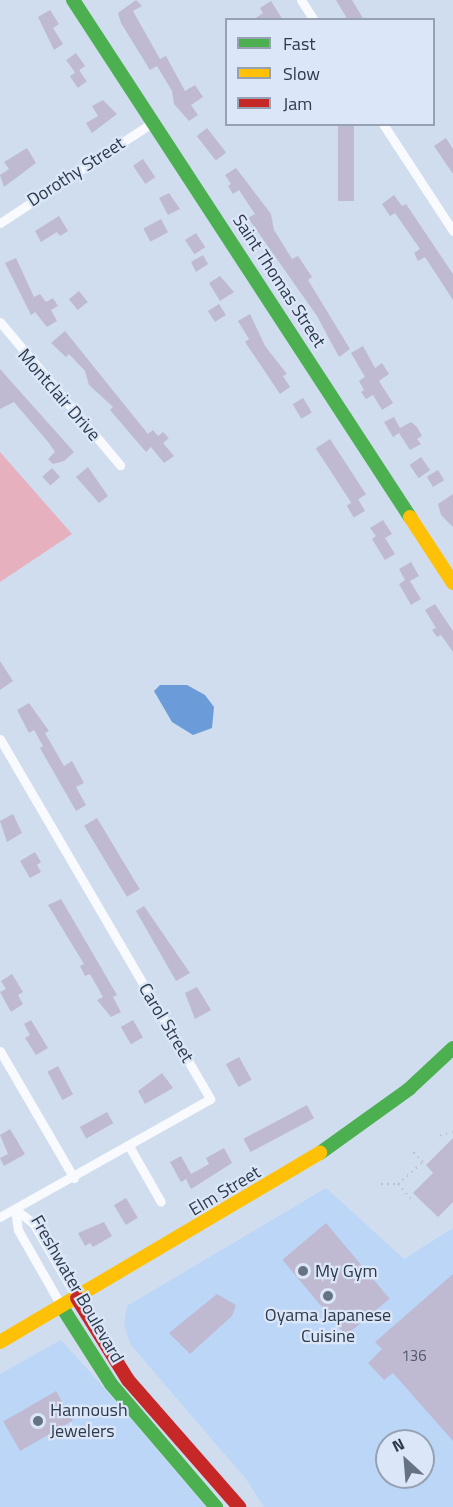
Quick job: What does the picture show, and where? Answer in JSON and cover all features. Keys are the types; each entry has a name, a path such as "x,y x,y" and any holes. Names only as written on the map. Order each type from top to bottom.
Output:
{"street":[{"name":"Saint Thomas Street","path":"73,0 453,583"},
{"path":"301,0 313,18"},
{"name":"Dorothy Street","path":"0,223 153,122"},
{"path":"384,126 453,231"},
{"name":"Montclair Drive","path":"0,322 120,465"},
{"name":"Carol Street","path":"0,739 210,1099 74,1178 0,1217"},
{"name":"Elm Street","path":"0,1342 342,1139 409,1089 453,1048"},
{"path":"0,1051 74,1178"},
{"path":"129,1146 161,1202"},
{"name":"Freshwater Boulevard","path":"15,1209 33,1223 128,1380 239,1507"},
{"name":"Freshwater Boulevard","path":"15,1209 18,1230 62,1307 111,1384 216,1507"}],"path":[{"path":"440,1135 453,1132"},
{"path":"381,1184 398,1184 423,1162 410,1149"},
{"path":"398,1184 412,1200"}],"shaded area":[{"path":"0,452 72,534 0,582"},
{"path":"326,1188 404,1259 453,1228 453,1507 264,1507 246,1479 131,1345 124,1325 127,1306"},
{"path":"61,1340 206,1507 0,1507 0,1374"}],"water":[{"path":"160,685 187,685 205,695 214,707 212,728 193,735 172,722 154,691"}],"building":[{"path":"136,0 142,6 133,11 160,59 166,56 185,91 195,85 203,97 191,105 198,115 189,121 174,104 172,91 157,66 150,70 121,23 118,13"},
{"path":"336,0 352,0 363,18 347,18"},
{"path":"271,1 282,18 256,18 263,13 260,8"},
{"path":"50,10 59,24 53,28 63,44 54,50 38,17"},
{"path":"76,53 85,66 75,73 66,60"},
{"path":"79,70 87,82 78,88 70,76"},
{"path":"103,100 117,114 92,133 86,123 98,116 92,106"},
{"path":"338,126 354,126 354,201 338,201"},
{"path":"207,128 226,152 216,160 197,136"},
{"path":"446,138 453,149 453,174 434,146"},
{"path":"27,148 36,163 4,187 0,175 9,169 4,162"},
{"path":"143,159 155,177 145,184 133,166"},
{"path":"236,168 271,214 274,230 292,259 298,256 312,277 308,280 350,349 339,357 317,316 248,218 255,214 239,190 233,194 228,186 231,184 225,175"},
{"path":"169,193 180,209 168,215 159,198"},
{"path":"394,195 402,206 406,204 453,274 453,300 425,257 418,261 414,253 420,249 395,213 390,216 382,204"},
{"path":"59,216 68,231 60,236 57,232 41,242 35,231"},
{"path":"161,219 168,232 150,242 143,228"},
{"path":"196,233 205,247 194,254 185,240"},
{"path":"203,255 208,264 196,272 191,262"},
{"path":"16,258 34,297 40,294 46,302 53,298 58,306 51,310 57,321 47,327 35,312 31,315 5,263"},
{"path":"220,276 234,292 220,301 209,283"},
{"path":"79,291 88,302 78,310 69,299"},
{"path":"219,304 226,315 215,322 208,311"},
{"path":"250,314 265,346 287,374 283,376 290,387 280,394 245,342 249,339 238,321"},
{"path":"65,331 148,434 153,430 158,436 163,432 169,438 163,443 174,456 164,463 151,447 146,452 110,410 113,407 89,385 85,371 69,354 66,357 51,343"},
{"path":"363,346 375,368 382,363 389,374 379,381 393,403 382,410 373,395 366,399 361,392 364,390 359,381 365,377 351,353"},
{"path":"0,369 74,452 64,461 53,464 48,459 55,452 14,402 0,409"},
{"path":"303,398 312,413 301,419 293,404"},
{"path":"394,417 400,428 411,422 417,427 422,436 417,439 421,444 410,450 399,433 393,437 384,422"},
{"path":"330,439 366,494 352,504 316,448"},
{"path":"421,457 430,470 419,478 410,465"},
{"path":"88,467 108,496 99,503 76,477"},
{"path":"52,468 60,477 50,486 42,477"},
{"path":"438,470 444,480 433,487 427,477"},
{"path":"453,494 453,527 441,515 438,504"},
{"path":"358,499 365,511 354,518 347,506"},
{"path":"383,520 392,534 385,538 395,554 385,560 372,539 376,536 370,528"},
{"path":"411,562 419,576 410,581 421,599 411,605 399,584 405,580 399,569"},
{"path":"435,604 453,631 453,652 441,635 437,637 432,630 436,628 425,610"},
{"path":"0,661 13,681 0,690"},
{"path":"29,703 49,731 45,733 64,766 72,761 84,783 76,787 86,805 76,811 40,748 43,746 34,730 29,733 17,710"},
{"path":"13,814 22,833 7,842 0,821"},
{"path":"97,818 140,889 127,897 84,826"},
{"path":"35,852 41,862 37,865 41,872 30,878 20,861"},
{"path":"61,899 117,995 113,997 121,1012 111,1017 97,1000 103,997 90,974 85,976 80,966 84,964 48,905"},
{"path":"144,906 190,973 176,981 136,911"},
{"path":"12,974 23,992 18,995 23,1004 11,1012 0,992 6,989 1,981"},
{"path":"197,987 211,1010 195,1019 185,993"},
{"path":"31,1020 48,1048 36,1055 25,1038 30,1035 24,1024"},
{"path":"133,1020 143,1037 131,1044 121,1027"},
{"path":"239,1057 252,1080 238,1087 226,1064"},
{"path":"58,1066 73,1094 62,1100 47,1072"},
{"path":"162,1073 173,1088 145,1104 138,1091"},
{"path":"307,1105 314,1118 250,1152 243,1139"},
{"path":"107,1112 113,1123 86,1138 80,1127"},
{"path":"10,1129 25,1154 4,1166 0,1158 8,1154 0,1135"},
{"path":"453,1138 453,1202 438,1217 413,1193 433,1173 426,1165"},
{"path":"224,1148 232,1163 191,1189 186,1179 181,1182 170,1162 181,1156 191,1174 209,1164 206,1158"},
{"path":"126,1198 138,1218 126,1225 114,1205"},
{"path":"104,1222 112,1236 93,1247 90,1243 85,1246 78,1233"},
{"path":"326,1223 390,1299 346,1335 282,1260"},
{"path":"453,1274 453,1441 393,1373 384,1380 368,1363 382,1349 375,1342"},
{"path":"217,1294 236,1305 232,1316 190,1354 169,1333"},
{"name":"Hannoush Jewelers","path":"56,1391 73,1420 20,1451 3,1422"}],"traffic: fast":[{"path":"73,0 410,517"},
{"path":"320,1153 409,1089 453,1048"},
{"path":"62,1307 111,1384 216,1507"}],"traffic: slow":[{"path":"410,517 453,583"},
{"path":"0,1342 320,1153"}],"traffic: jam":[{"path":"77,1298 128,1380 239,1507"}],"place":[{"name":"My Gym","path":"303,1271"},
{"name":"Oyama Japanese Cuisine","path":"328,1296"},
{"name":"Hannoush Jewelers","path":"38,1421"}]}
